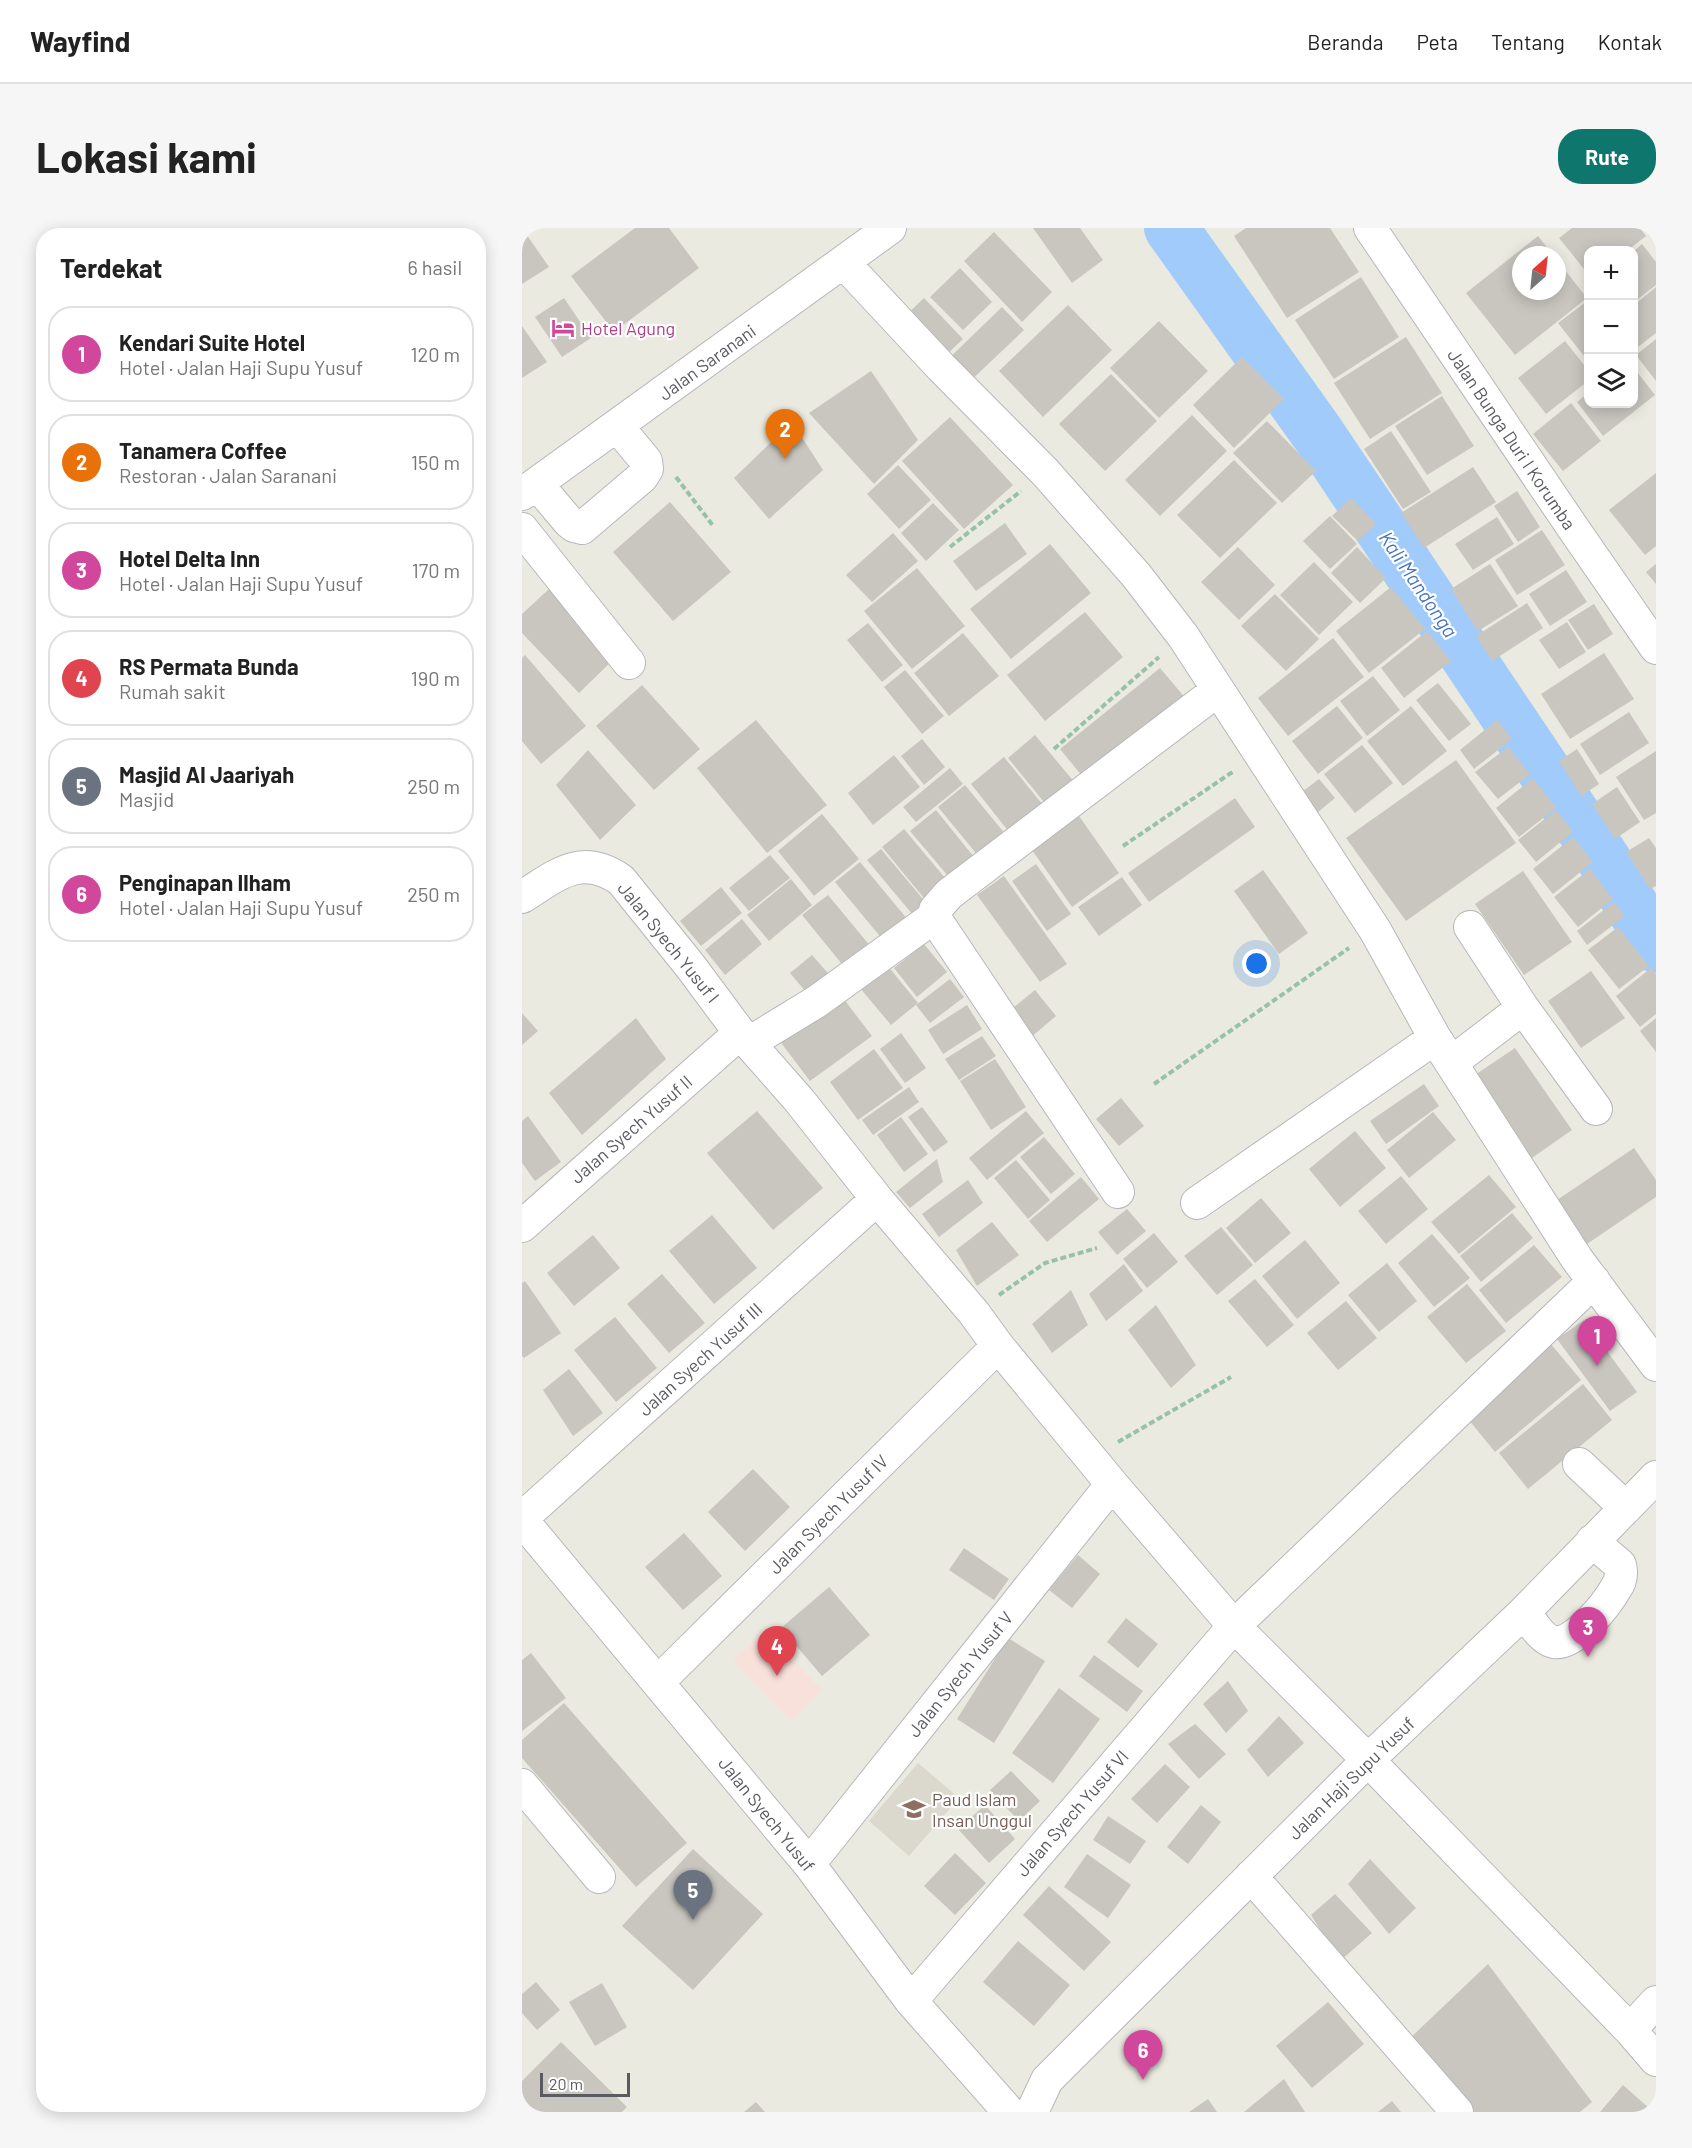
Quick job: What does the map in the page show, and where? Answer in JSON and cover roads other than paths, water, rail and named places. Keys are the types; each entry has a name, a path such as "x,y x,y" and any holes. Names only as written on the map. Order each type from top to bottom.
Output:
{"street":[{"name":"Jalan Saranani","path":"530,489 890,228"},
{"name":"Jalan Bunga Duri I Korumba","path":"1370,228 1656,648"},
{"path":"844,263 941,367 1045,472 1136,575 1182,636 1375,930 1443,1050 1594,1281 1656,1365"},
{"path":"530,489 574,526 582,528 642,477 647,470 646,462 617,426"},
{"path":"522,529 628,663"},
{"path":"1118,1192 934,917 935,910 949,894 1218,690"},
{"name":"Jalan Syech Yusuf I","path":"522,897 572,867 608,870 621,879 745,1038 799,1100 877,1199 974,1313 998,1346 1112,1484 1234,1626 1368,1760 1629,2030 1656,2061"},
{"name":"Jalan Syech Yusuf II","path":"522,1226 745,1038 816,1002 934,917"},
{"path":"1470,927 1523,1008 1596,1109"},
{"path":"1197,1203 1443,1050 1523,1008"},
{"name":"Jalan Syech Yusuf III","path":"522,1519 877,1199"},
{"name":"Jalan Syech Yusuf VI","path":"911,2001 1234,1626 1594,1281"},
{"name":"Jalan Syech Yusuf IV","path":"658,1682 998,1346"},
{"path":"1579,1464 1626,1508"},
{"name":"Jalan Haji Supu Yusuf","path":"998,2108 1047,2080 1368,1760 1524,1612 1656,1477"},
{"name":"Jalan Syech Yusuf V","path":"809,1864 1112,1484"},
{"name":"Jalan Syech Yusuf","path":"522,1519 809,1864 911,2001 998,2108"},
{"path":"1524,1612 1547,1640 1553,1642 1567,1639 1587,1625 1617,1587 1621,1570 1620,1565 1592,1541"},
{"path":"522,1785 599,1877"},
{"path":"1251,1876 1457,2112"},
{"path":"1629,2030 1656,2002"},
{"name":"Jalan Haji Supu Yusuf","path":"1032,2112 1047,2080"}],"waterway":[{"name":"Kali Mandonga","path":"1171,228 1318,434 1604,860 1656,946"}],"place":[{"name":"Hotel Agung","path":"563,328"},
{"name":"Tanamera Coffee","path":"785,459"},
{"name":"Kendari Suite Hotel","path":"1597,1366"},
{"name":"Hotel Delta Inn","path":"1588,1657"},
{"name":"RS Permata Bunda","path":"777,1676"},
{"name":"Paud Islam Insan Unggul","path":"914,1809"},
{"name":"Masjid Al Jaariyah","path":"693,1920"},
{"name":"Penginapan Ilham","path":"1143,2080"}]}
